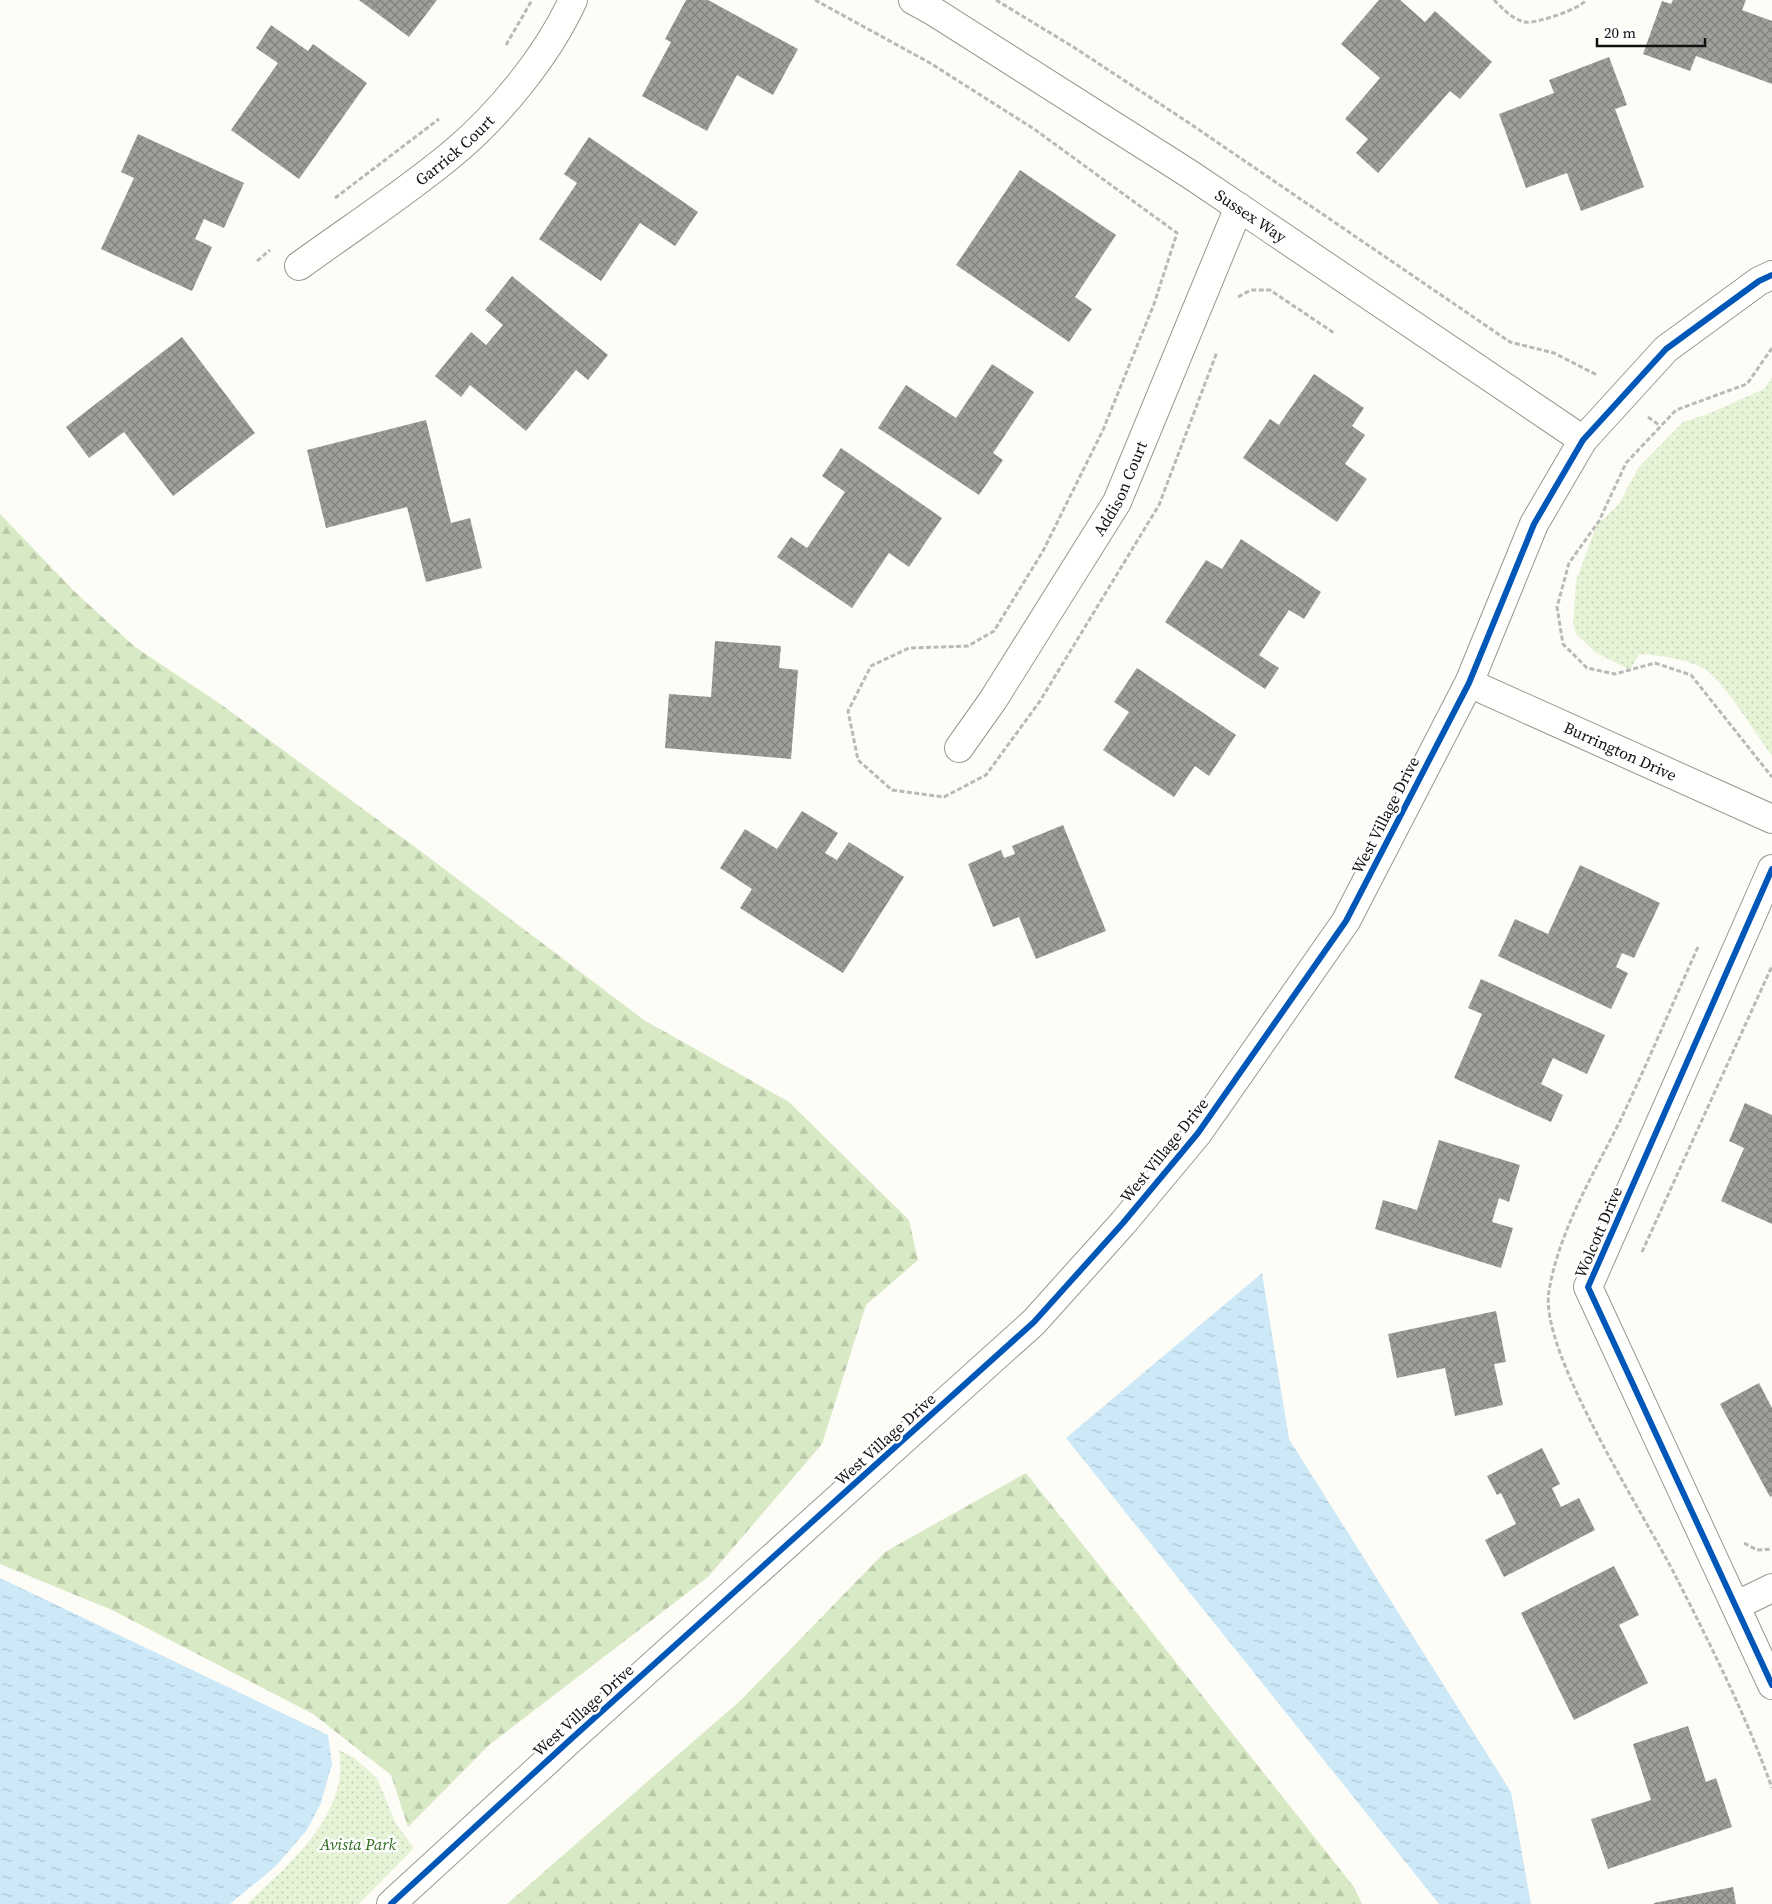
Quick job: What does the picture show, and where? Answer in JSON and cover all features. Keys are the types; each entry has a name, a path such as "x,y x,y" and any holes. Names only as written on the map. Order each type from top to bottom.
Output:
{"street":[{"name":"Garrick Court","path":"299,266 453,153 517,90 567,14 573,0"},
{"name":"Sussex Way","path":"929,4 1239,207 1583,440"},
{"name":"Addison Court","path":"959,748 993,700 1117,502 1239,207"},
{"name":"West Village Drive","path":"391,1904 570,1739 1034,1322 1123,1223 1198,1133 1346,922 1468,683 1534,524 1583,440 1666,349 1759,281 1772,275"},
{"name":"Burrington Drive","path":"1468,683 1772,819"},
{"name":"Wolcott Drive","path":"1772,868 1588,1287 1737,1605 1772,1685"},
{"path":"1737,1605 1772,1588"}],"path":[{"path":"502,52 532,0"},
{"path":"815,0 930,63 1026,124 1177,233 1154,304 1103,430 1043,551 994,631 968,646 909,648 870,666 848,711 858,760 892,790 944,797 986,775 1040,701 1159,505 1218,350"},
{"path":"996,0 1075,48 1510,342 1554,353 1596,375 1659,425"},
{"path":"1494,0 1508,15 1526,22 1552,17 1583,5 1586,0"},
{"path":"328,203 443,116"},
{"path":"257,261 277,244"},
{"path":"1235,305 1239,296 1251,290 1270,290 1334,333"},
{"path":"1772,348 1747,384 1676,410 1659,425 1626,463 1599,521 1569,563 1557,607 1563,644 1588,668 1615,674 1655,663 1691,675 1772,777"},
{"path":"1638,1260 1772,966"},
{"path":"1739,1536 1743,1542 1757,1550 1772,1548"}],"green space":[{"path":"1772,377 1772,756 1722,686 1706,670 1682,660 1639,654 1630,670 1595,652 1576,634 1573,624 1576,581 1596,526 1618,505 1639,467 1683,422 1708,414 1764,389"},
{"path":"0,514 76,593 135,647 219,703 427,856 644,1020 789,1102 909,1220 918,1260 866,1305 822,1444 708,1577 489,1745 408,1827 391,1775 313,1714 112,1610 0,1564"},
{"path":"1026,1473 1354,1887 1362,1904 507,1904 741,1700 885,1552"},
{"name":"Avista Park","path":"339,1750 353,1757 377,1778 396,1824 414,1848 359,1904 247,1904 297,1855 326,1817 335,1796 340,1774"}],"water":[{"path":"1262,1273 1289,1439 1511,1792 1531,1904 1439,1904 1066,1438"},
{"path":"0,1578 328,1735 332,1764 321,1803 307,1830 275,1867 230,1904 0,1904"}],"building":[{"path":"359,0 437,0 409,37"},
{"path":"686,0 708,0 798,49 773,95 737,75 707,131 642,96 671,42 665,39"},
{"path":"1379,0 1400,0 1425,22 1435,11 1492,62 1460,99 1450,91 1378,173 1356,153 1368,139 1345,119 1380,78 1341,44"},
{"path":"1673,0 1746,0 1742,10 1772,21 1772,84 1696,56 1690,71 1643,54 1662,1 1671,4"},
{"path":"271,25 308,51 313,44 367,83 299,179 231,130 278,63 256,48"},
{"path":"1609,57 1627,105 1615,109 1644,187 1581,211 1567,173 1526,188 1499,114 1554,93 1549,80"},
{"path":"138,134 244,183 224,228 204,219 195,239 212,247 192,291 101,249 134,178 121,172"},
{"path":"589,137 698,212 675,246 640,223 601,281 539,239 577,183 564,174"},
{"path":"1020,170 1116,235 1075,297 1092,309 1069,342 956,265"},
{"path":"512,276 608,355 588,380 576,370 526,431 470,385 461,397 435,376 471,332 486,345 503,325 485,310"},
{"path":"182,337 255,433 173,496 124,432 89,458 66,427"},
{"path":"992,364 1034,392 993,453 1003,460 979,495 878,428 906,385 956,418"},
{"path":"1314,374 1364,408 1352,426 1365,435 1345,464 1367,479 1337,522 1243,458 1270,419 1279,425"},
{"path":"426,420 451,523 470,518 482,568 426,582 407,507 326,528 307,450"},
{"path":"841,448 942,518 909,567 889,553 852,608 777,557 791,537 807,548 845,492 822,476"},
{"path":"1241,539 1321,592 1304,619 1289,610 1259,655 1279,668 1265,689 1165,622 1206,560 1222,569"},
{"path":"715,641 781,646 779,668 798,670 791,759 665,748 669,694 711,697"},
{"path":"1137,668 1236,735 1209,776 1195,766 1174,797 1103,750 1129,712 1114,702"},
{"path":"802,811 838,833 825,853 837,860 849,842 904,877 843,973 740,908 752,889 720,868 745,829 777,849"},
{"path":"1063,825 1106,931 1036,959 1019,917 993,927 968,864 1001,850 1004,858 1015,854 1012,846"},
{"path":"1580,865 1660,903 1634,958 1622,953 1616,967 1628,973 1611,1009 1498,956 1515,919 1548,934"},
{"path":"1481,979 1605,1035 1587,1074 1553,1058 1541,1084 1563,1095 1551,1122 1454,1078 1482,1014 1468,1008"},
{"path":"1745,1103 1772,1115 1772,1224 1721,1201 1744,1148 1729,1141"},
{"path":"1439,1140 1520,1165 1509,1202 1499,1198 1492,1222 1513,1228 1501,1268 1375,1229 1383,1200 1417,1210"},
{"path":"1496,1311 1506,1362 1494,1364 1503,1405 1455,1416 1445,1368 1397,1378 1388,1334"},
{"path":"1759,1383 1772,1408 1772,1496 1770,1497 1720,1404"},
{"path":"1542,1448 1560,1484 1552,1488 1561,1507 1579,1498 1595,1530 1504,1577 1485,1540 1516,1524 1501,1493 1497,1495 1487,1476"},
{"path":"1614,1566 1639,1615 1619,1625 1648,1683 1574,1720 1521,1613"},
{"path":"1688,1726 1706,1782 1716,1778 1732,1827 1608,1869 1591,1819 1651,1800 1633,1744"},
{"path":"1733,1887 1736,1904 1654,1904 1654,1903"}],"cycle path":[{"path":"391,1904 571,1739 1034,1322 1123,1223 1198,1133 1346,921 1469,683 1534,524 1583,440 1666,349 1759,281 1772,275"},
{"path":"1772,869 1588,1287 1772,1685"}]}
